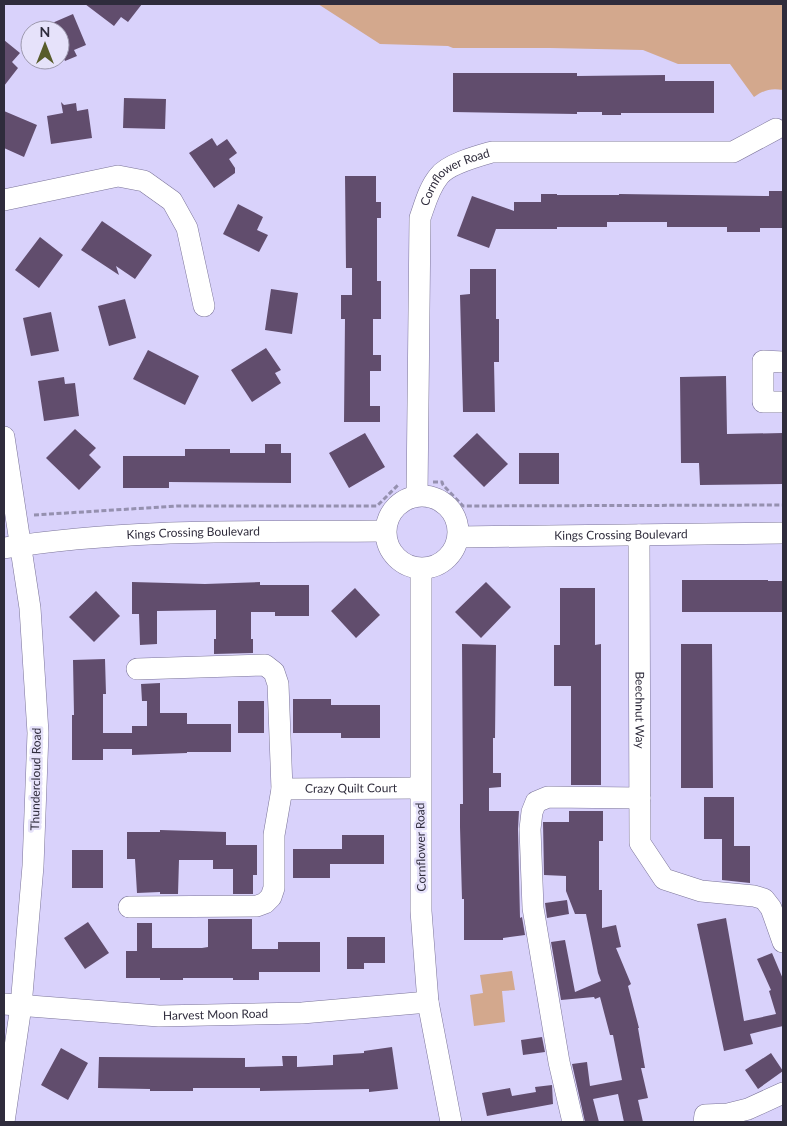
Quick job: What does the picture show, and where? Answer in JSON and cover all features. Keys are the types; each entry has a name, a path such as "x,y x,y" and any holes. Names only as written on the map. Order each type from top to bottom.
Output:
{"street":[{"name":"Cornflower Road","path":"417,490 420,218 428,194 440,174 465,160 492,152 733,152 776,129"},
{"path":"4,200 118,176 144,181 172,201 187,228 204,306"},
{"path":"783,362 763,361 763,402 783,402"},
{"name":"Thundercloud Road","path":"4,437 17,517 13,547 30,608 38,733 33,866 12,1005 4,1122"},
{"path":"417,490 434,497 448,506 457,520 459,537 446,561 421,570 402,565 388,550 384,531 394,507 417,490"},
{"name":"Kings Crossing Boulevard","path":"13,547 102,536 178,533 384,531"},
{"name":"Kings Crossing Boulevard","path":"459,537 783,533"},
{"name":"Beechnut Way","path":"639,535 640,843 664,879 701,891 754,896 764,899 773,913 783,942"},
{"name":"Cornflower Road","path":"421,570 421,911 428,1002 451,1122"},
{"path":"129,906 257,906 265,903 271,897 274,888 274,835 282,789 278,684 274,672 265,665 137,669"},
{"name":"Crazy Quilt Court","path":"282,789 420,788"},
{"path":"573,1122 559,1062 533,908 532,812 536,802 548,798 640,798"},
{"name":"Harvest Moon Road","path":"12,1005 159,1016 302,1013 428,1002"},
{"path":"705,1119 748,1109 783,1093"}],"path":[{"path":"17,517 41,513 178,506 377,506 400,484 401,479 417,490 442,482 463,506 783,505"}],"shaded area":[{"path":"318,4 783,4 783,90 768,90 754,97 730,64 678,64 643,50 453,48 448,46 380,44"},
{"path":"512,971 515,990 502,991 505,1022 474,1026 470,995 483,993 480,975"}],"building":[{"path":"85,4 142,4 128,22 121,17 114,26"},
{"path":"73,14 86,45 74,50 77,56 70,59 70,20 59,20"},
{"path":"4,40 20,53 12,62 18,68 4,86"},
{"path":"453,73 577,73 577,76 665,75 665,81 714,81 714,113 621,113 621,115 602,115 602,112 577,112 577,114 453,112"},
{"path":"124,98 166,99 165,129 123,128"},
{"path":"61,102 64,105 76,103 77,111 88,109 92,138 51,144 47,116 63,113"},
{"path":"4,111 37,125 24,157 4,148"},
{"path":"212,138 217,146 227,139 237,153 229,159 235,168 235,173 214,188 189,153"},
{"path":"345,176 376,176 376,202 381,202 381,218 377,218 377,281 381,281 381,319 373,319 373,355 381,355 381,371 370,371 370,406 380,406 380,422 344,422 345,319 341,319 341,295 352,295 352,268 346,268"},
{"path":"769,191 783,191 783,228 760,228 760,232 727,232 727,227 667,227 667,222 607,222 607,227 496,229 489,248 457,236 472,196 514,211 514,202 541,202 541,194 769,196"},
{"path":"238,204 263,217 257,230 268,235 259,252 223,234"},
{"path":"102,221 152,255 135,279 116,266 119,275 81,250"},
{"path":"40,237 63,255 39,288 15,270"},
{"path":"470,269 496,269 496,319 499,319 499,362 494,362 495,412 463,412 460,295 470,294"},
{"path":"271,289 298,293 292,334 265,330"},
{"path":"125,299 136,338 109,346 98,306"},
{"path":"51,312 59,351 31,356 23,318"},
{"path":"266,348 281,370 275,373 281,383 252,402 231,370"},
{"path":"148,350 199,376 185,405 133,379"},
{"path":"726,376 727,434 783,433 783,484 700,485 699,463 681,463 680,377"},
{"path":"64,377 65,384 75,383 79,416 44,421 38,381"},
{"path":"75,429 96,448 89,455 101,467 79,490 46,458"},
{"path":"365,433 385,467 349,488 329,453"},
{"path":"477,433 508,464 484,487 453,456"},
{"path":"265,444 281,444 281,453 291,453 291,483 169,482 169,488 123,488 123,456 185,456 185,449 230,449 230,453 265,453"},
{"path":"519,453 559,453 559,484 519,484"},
{"path":"682,580 783,581 783,612 682,612"},
{"path":"132,582 205,584 260,582 260,585 309,585 309,616 275,616 275,612 251,612 253,653 214,654 216,610 157,611 157,644 140,645 139,614 132,614"},
{"path":"486,582 511,607 481,638 455,612"},
{"path":"355,588 380,615 356,638 331,611"},
{"path":"560,588 595,588 595,645 601,644 601,785 571,785 571,686 554,686 554,645 560,645"},
{"path":"96,591 120,616 94,642 69,617"},
{"path":"462,644 496,645 493,773 501,773 501,787 489,788 489,811 519,811 520,918 522,917 525,935 503,938 503,940 464,940 460,827 460,804 463,804"},
{"path":"681,644 712,644 713,788 681,788"},
{"path":"105,659 106,694 103,694 103,733 132,733 132,726 147,726 147,701 142,701 141,684 160,683 160,713 187,713 187,724 231,724 231,752 132,755 132,749 103,749 103,760 72,760 72,715 74,715 73,660"},
{"path":"293,699 331,699 331,705 380,705 380,738 341,738 341,733 293,733"},
{"path":"238,701 264,701 264,733 238,733"},
{"path":"704,797 734,797 734,846 750,846 750,883 722,880 722,839 704,839"},
{"path":"569,811 603,811 603,841 599,841 599,890 602,890 602,928 616,925 621,947 616,948 631,984 628,986 639,1028 645,1068 641,1068 648,1098 638,1100 643,1122 624,1122 618,1094 593,1099 599,1122 585,1122 572,1064 587,1062 590,1086 622,1080 613,1035 610,1035 600,997 595,999 594,997 561,1000 551,942 565,940 575,992 601,981 586,914 575,914 566,891 566,876 544,875 543,822 569,822"},
{"path":"160,830 226,832 226,845 257,845 257,875 253,875 253,894 233,894 233,869 213,869 213,860 179,860 178,894 160,894 160,892 137,893 135,859 127,859 127,832 160,832"},
{"path":"342,835 384,835 384,864 330,864 330,878 293,878 293,849 342,849"},
{"path":"72,850 103,850 103,888 72,888"},
{"path":"567,900 569,914 547,918 545,903"},
{"path":"726,918 744,1021 776,1014 769,991 771,990 757,959 772,953 783,979 783,1026 750,1034 753,1044 724,1051 697,924"},
{"path":"208,919 252,919 252,949 278,949 278,942 320,942 320,972 259,972 259,980 233,980 233,978 160,980 160,978 126,978 126,951 137,951 137,923 152,923 152,948 202,948 208,947"},
{"path":"88,922 109,953 85,969 64,938"},
{"path":"347,937 385,937 385,963 364,963 364,969 347,969"},
{"path":"542,1037 545,1052 523,1055 521,1040"},
{"path":"392,1047 398,1089 369,1092 369,1089 260,1091 260,1088 193,1088 193,1091 150,1091 150,1089 98,1088 99,1057 245,1058 245,1067 283,1066 282,1056 297,1056 297,1067 333,1065 333,1055 364,1053 364,1051"},
{"path":"61,1048 88,1063 68,1100 41,1085"},
{"path":"771,1053 783,1071 758,1089 745,1070"},
{"path":"552,1085 553,1104 487,1116 482,1093 510,1088 512,1096 536,1092 535,1087"}]}
